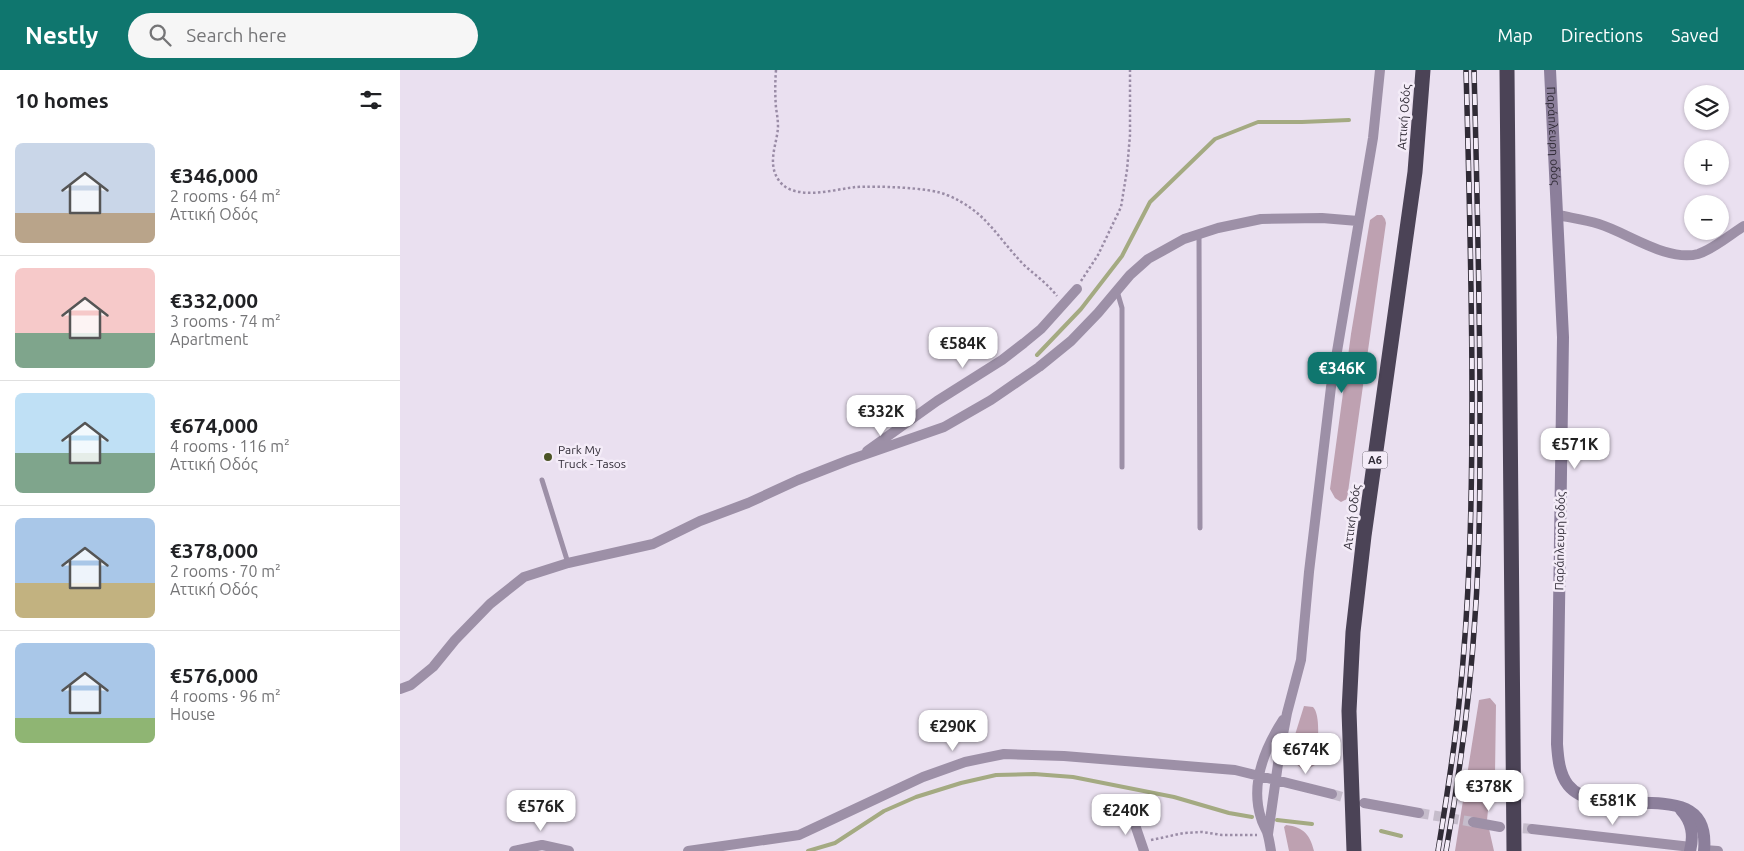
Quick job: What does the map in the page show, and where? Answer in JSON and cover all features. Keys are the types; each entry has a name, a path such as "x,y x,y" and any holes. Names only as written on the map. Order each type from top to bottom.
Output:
{"highway":[{"name":"Αττική Οδός","path":"1354,851 1349,711 1353,632 1415,172 1423,70"},
{"path":"1507,70 1514,851"}],"street":[{"path":"1268,834 1287,713 1301,660 1310,562 1331,387 1373,138 1380,70"},
{"name":"Παράπλευρη οδός","path":"1550,70 1563,337 1557,744 1560,768 1568,785 1589,798 1608,802 1670,804 1683,807 1695,814 1702,825 1704,850"},
{"path":"1558,215 1598,224 1624,233 1653,248 1686,255 1698,254 1744,226"},
{"path":"400,689 411,685 433,667 455,640 490,604 524,577 568,563 653,544 700,521 748,503 798,480 944,427 991,400 1039,367 1071,341 1130,275 1148,259 1184,239 1218,228 1261,219 1322,218 1358,221"},
{"path":"858,457 937,401 1002,360 1041,329 1077,289"},
{"path":"1271,851 1268,834 1261,818 1258,800 1259,775 1265,752 1287,713"},
{"path":"688,851 799,835 922,777 965,762 1004,754 1064,756 1235,770 1332,794"},
{"path":"1364,803 1419,814"},
{"path":"1670,804 1681,810 1689,819 1692,831 1690,849"},
{"path":"1131,813 1143,847"},
{"path":"1473,822 1500,827"},
{"path":"1532,829 1718,851"},
{"path":"514,851 542,845 569,851"}],"lane":[{"path":"1199,234 1200,528"},
{"path":"1117,291 1122,308 1122,467"},
{"path":"542,480 568,563"}],"path":[{"path":"776,70 775,86 778,127 773,158 775,171 780,181 788,188 800,192 813,192 858,187 892,188 924,190 945,194 976,211 994,228 1024,264 1053,291 1062,306"},
{"path":"1077,289 1098,255 1121,207 1130,135 1130,70"},
{"path":"1143,847 1184,833 1268,834"}],"shaded area":[{"path":"1377,215 1382,215 1386,223 1347,499 1341,502 1335,498 1330,489 1351,334 1370,220"},
{"path":"1490,698 1496,705 1495,774 1487,820 1494,851 1455,851 1479,700"},
{"path":"1304,706 1313,707 1316,712 1318,734 1315,765 1304,771 1291,759 1289,754"},
{"path":"1286,825 1302,830 1308,836 1314,851 1289,851 1284,827"}],"waterway":[{"path":"1037,355 1081,309 1122,256 1150,202 1215,139 1258,122 1349,120"},
{"path":"808,851 835,843 884,811 916,797 961,783 996,775 1034,774 1073,777 1174,797 1229,813 1252,817"},
{"path":"1277,820 1312,824"},
{"path":"1381,831 1401,836"}],"tunnel":[{"path":"1332,794 1356,801"},
{"path":"1419,813 1473,822"},
{"path":"1508,827 1532,829"}],"railway":[{"path":"1438,851 1459,703 1470,550 1472,356 1466,70"},
{"path":"1446,851 1456,793 1467,705 1478,567 1480,373 1474,70"}],"place":[{"name":"Park My Truck - Tasos","path":"548,457"}]}
